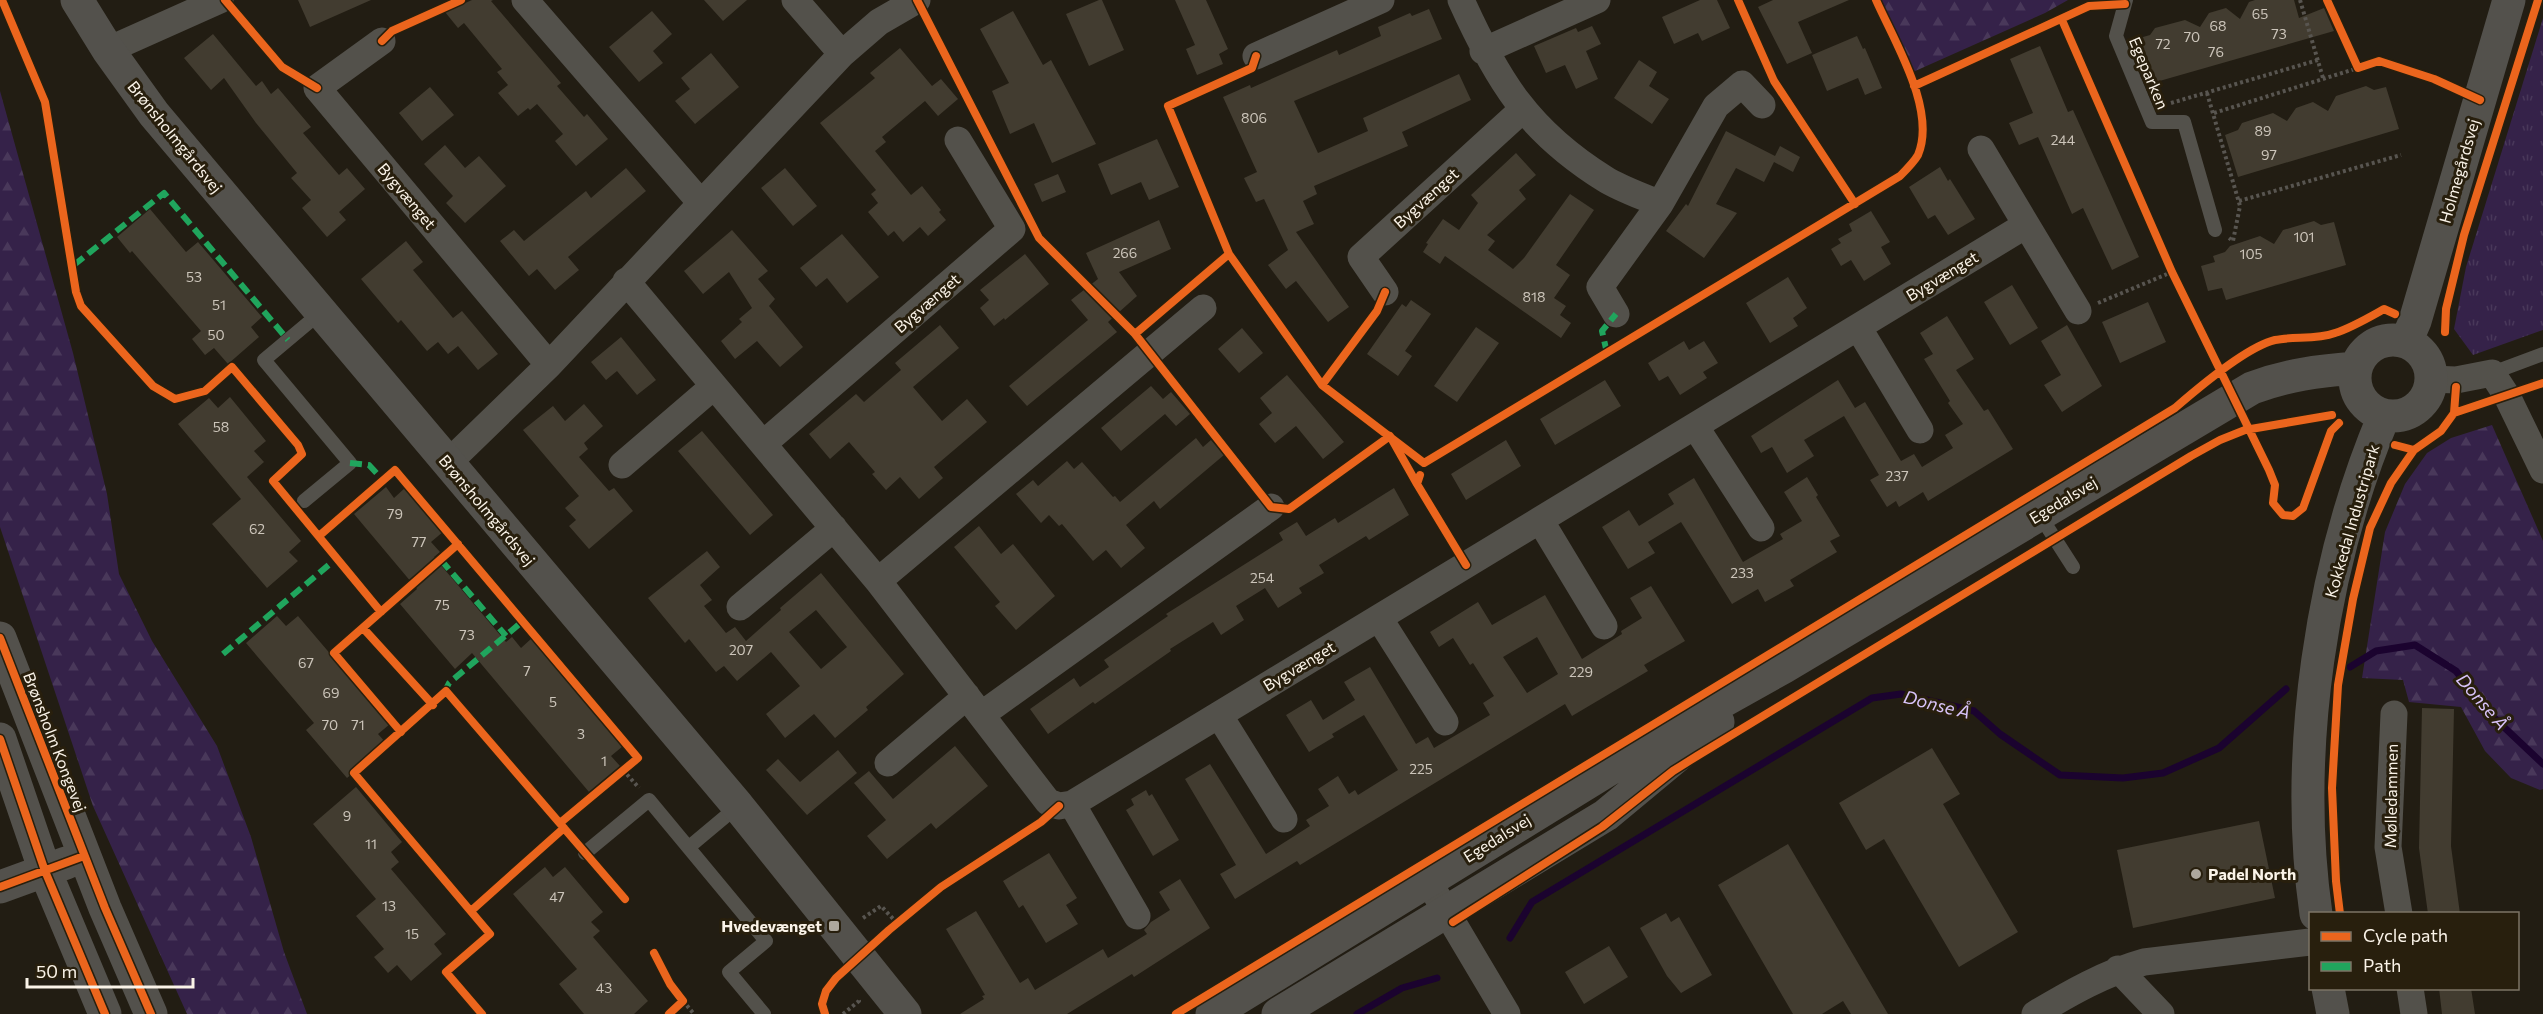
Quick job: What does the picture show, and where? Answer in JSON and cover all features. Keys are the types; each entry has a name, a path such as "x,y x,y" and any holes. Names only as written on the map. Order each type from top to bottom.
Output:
{"street":[{"name":"Brønsholmgårdsvej","path":"77,0 108,50 154,114 738,806 905,1014"},
{"path":"525,0 701,203"},
{"path":"795,0 842,54"},
{"path":"448,463 549,365 842,54 879,22 917,0"},
{"path":"1256,56 1381,0"},
{"path":"1461,0 1483,51 1522,110 1560,148 1607,181 1660,204"},
{"path":"1483,51 1597,0"},
{"name":"Holmegårdsvej","path":"2406,342 2415,321 2510,0"},
{"path":"108,50 216,1"},
{"name":"Bygvænget","path":"381,41 316,88 549,365"},
{"path":"1616,314 1600,287 1660,204 1716,106 1742,84 1762,105"},
{"name":"Bygvænget","path":"1385,292 1360,257 1522,110"},
{"name":"Bygvænget","path":"763,444 1012,229 958,140"},
{"path":"1981,148 2026,225 2087,307"},
{"name":"Bygvænget","path":"1072,804 2026,225"},
{"path":"626,281 878,581 1048,802 1059,806 1072,804 1137,916"},
{"path":"878,581 1203,308"},
{"path":"1858,327 1920,430"},
{"path":"2390,339 2406,342 2425,356 2431,379 2429,392 2422,404 2411,412 2398,417 2384,416 2363,404 2357,395 2354,381 2355,368 2362,354 2375,344 2390,339"},
{"name":"Egedalsvej","path":"1212,1014 1691,718 1784,667 2252,388 2290,375 2355,368"},
{"path":"2431,379 2456,380 2492,373 2507,396 2543,470"},
{"path":"622,465 714,386"},
{"name":"Kokkedal Industripark","path":"2316,912 2308,797 2314,696 2329,599 2348,522 2384,416"},
{"path":"1695,426 1761,528"},
{"path":"888,763 1271,507"},
{"path":"1540,520 1604,626"},
{"path":"740,607 834,528"},
{"path":"1379,618 1444,722"},
{"name":"Brønsholm Kongevej","path":"0,638 84,856 151,1014"},
{"name":"Egedalsvej","path":"1278,1014 1606,815 1784,667"},
{"name":"Mølledammen","path":"2394,714 2388,847 2399,912"},
{"path":"1219,715 1284,819"},
{"path":"0,739 45,871 105,1014"},
{"path":"1447,912 1452,885 1569,812 1606,786 1638,751"},
{"path":"0,887 84,856"},
{"path":"1428,881 1507,1014"},
{"path":"2035,1014 2068,994 2118,969 2144,962 2309,942"},
{"path":"2118,969 2161,1014"},
{"path":"2328,990 2333,1014"},
{"path":"2410,990 2414,1014"}],"lane":[{"name":"Egeparken","path":"2126,0 2116,36 2152,122 2184,122 2215,230"},
{"path":"304,501 350,463 264,360 320,313"},
{"path":"2492,373 2543,354"},
{"path":"2039,514 2073,567"},
{"path":"585,853 649,800 766,941 729,972 764,1014"},
{"path":"688,847 738,806"}],"path":[{"path":"2300,0 2322,78"},
{"path":"2354,58 2358,68"},
{"path":"2147,110 2318,60"},
{"path":"2214,113 2369,64"},
{"path":"2208,93 2240,206 2233,241 2215,230"},
{"path":"2239,201 2401,155"},
{"path":"2167,261 2177,282"},
{"path":"2087,307 2172,272"},
{"path":"866,916 880,906 897,923"},
{"path":"889,930 906,916"},
{"path":"676,993 694,1014"},
{"path":"676,1008 683,1002"},
{"path":"843,1014 856,1004"}],"green space":[{"path":"1881,0 2068,0 2045,13 1913,72"},
{"path":"2543,18 2543,330 2473,355 2454,329 2466,267"},
{"path":"0,91 73,353 107,494 119,574 152,641 217,746 251,837 284,952 307,1014 187,1014 93,806 0,527"},
{"path":"2492,425 2543,541 2543,789 2540,790 2511,778 2485,751 2461,707 2409,702 2403,680 2362,678 2385,532 2405,484 2427,453 2451,438"}],"building":[{"path":"298,0 371,0 310,27"},
{"path":"472,0 493,0 491,1 561,83 557,86 584,117 587,114 608,139 576,166 555,141 563,134 537,104 518,116 498,93 508,85 497,72 502,69 464,23 458,28 445,12"},
{"path":"704,0 747,0 723,21"},
{"path":"1102,0 1124,50 1089,66 1066,14"},
{"path":"1175,0 1206,0 1228,49 1219,54 1223,64 1197,75 1186,49 1195,45"},
{"path":"1700,0 1717,0 1730,28 1702,41 1698,33 1674,44 1662,17"},
{"path":"1773,0 1849,0 1798,22 1812,53 1787,64 1758,7"},
{"path":"2294,0 2299,18 2324,8 2334,31 2149,84 2136,39 2150,35 2155,28 2185,20 2200,27 2209,13 2226,8 2240,19 2249,2"},
{"path":"1429,9 1442,39 1294,101 1318,153 1368,131 1363,118 1459,74 1471,100 1402,132 1408,146 1314,186 1317,194 1303,201 1314,224 1296,232 1349,307 1328,322 1296,281 1286,289 1268,265 1288,250 1264,199 1256,202 1244,178 1257,172 1223,97 1250,85 1251,88 1337,50 1339,55 1381,36 1378,27 1410,13 1412,16"},
{"path":"652,11 672,34 653,51 663,63 639,82 609,47"},
{"path":"1013,11 1043,65 1051,60 1096,144 1052,163 1034,123 1010,134 992,91 1009,83 980,29"},
{"path":"1592,26 1601,44 1586,51 1598,79 1576,89 1565,65 1546,73 1534,46 1576,28 1578,32"},
{"path":"213,34 256,86 262,81 271,94 278,88 311,127 303,133 339,175 347,168 365,189 339,212 346,220 327,237 302,208 311,200 291,178 297,173 256,123 224,78 211,90 184,58"},
{"path":"1857,36 1863,49 1865,48 1882,88 1865,95 1858,78 1827,91 1812,55"},
{"path":"2040,46 2068,112 2073,110 2139,257 2112,270 2083,208 2072,214 2038,137 2019,145 2009,123 2033,113 2010,59"},
{"path":"900,48 932,86 941,79 958,99 938,116 925,101 882,137 886,142 875,151 911,195 922,186 946,220 928,236 920,227 903,242 894,231 888,236 868,212 878,203 871,194 876,190 820,123 875,78 870,73"},
{"path":"711,53 739,87 695,124 675,101 690,89 681,78"},
{"path":"1639,60 1657,72 1649,86 1669,99 1652,124 1614,98"},
{"path":"2366,86 2374,90 2386,87 2399,129 2238,177 2225,135 2238,130 2242,123 2273,113 2287,121 2296,108 2313,102 2328,111 2336,96"},
{"path":"430,87 454,115 422,141 399,113"},
{"path":"1726,131 1775,156 1780,146 1800,157 1793,172 1774,162 1764,182 1736,168 1716,204 1737,213 1704,258 1666,231 1686,204 1688,206"},
{"path":"1157,139 1179,187 1149,200 1141,182 1111,195 1098,164"},
{"path":"445,145 465,168 479,156 506,186 465,223 446,203 453,196 424,164"},
{"path":"1516,153 1536,175 1519,190 1526,199 1487,235 1495,241 1488,250 1513,269 1524,258 1570,194 1594,210 1556,265 1570,275 1554,298 1566,306 1560,315 1571,323 1561,338 1445,256 1440,264 1423,252 1428,244 1426,243 1443,219 1459,230 1478,203 1471,195"},
{"path":"1940,167 1975,219 1948,235 1935,215 1928,219 1909,187"},
{"path":"626,168 646,191 568,257 579,270 555,290 537,269 529,276 500,241 514,230 524,241 586,191 591,198"},
{"path":"785,168 817,206 793,226 761,188"},
{"path":"1058,174 1066,192 1042,202 1034,184"},
{"path":"150,209 186,252 198,242 262,317 251,327 259,337 228,364 214,348 205,355 192,339 201,331 132,251 130,253 117,237"},
{"path":"1871,211 1890,242 1881,247 1891,264 1864,281 1851,260 1841,266 1831,249 1841,243 1838,239 1852,231 1849,224"},
{"path":"1159,220 1171,249 1119,272 1137,296 1108,322 1117,332 1027,406 1009,386 1088,320 1071,300 1098,279 1086,253"},
{"path":"2314,221 2321,225 2334,222 2346,265 2226,300 2222,288 2208,291 2201,266 2215,262 2213,256 2225,252 2230,246 2260,236 2274,244 2283,230"},
{"path":"732,230 768,271 758,279 775,299 769,306 803,347 780,367 757,341 735,359 721,341 742,322 739,319 752,308 729,272 703,294 684,271"},
{"path":"842,234 879,277 847,303 827,278 816,287 800,268"},
{"path":"406,241 423,262 413,270 453,318 462,311 498,354 478,370 458,346 448,354 438,342 427,351 401,320 398,323 361,279"},
{"path":"1025,254 1049,284 1005,320 1004,318 994,326 980,308 989,300 980,290"},
{"path":"1788,277 1807,308 1793,318 1798,326 1770,343 1746,303"},
{"path":"2012,285 2038,328 2010,345 1984,302"},
{"path":"1411,300 1431,314 1405,351 1412,356 1398,376 1367,354 1402,304 1406,307"},
{"path":"2148,302 2166,342 2120,363 2102,322"},
{"path":"1947,316 1974,359 1956,370 1984,411 1988,409 2013,449 1928,501 1923,492 1899,507 1896,501 1887,507 1870,480 1879,475 1844,416 1804,440 1814,456 1787,473 1772,447 1761,453 1751,436 1838,380 1855,408 1865,402 1901,461 1914,454 1922,467 1953,448 1945,435 1963,424 1948,403 1950,401 1924,359 1933,354 1920,333"},
{"path":"940,325 959,348 913,387 942,421 967,399 987,422 934,467 943,478 919,499 900,477 886,490 872,474 875,472 849,442 830,459 809,434 856,394 864,402 901,370 895,363"},
{"path":"2067,325 2102,386 2062,412 2044,385 2061,375 2041,341"},
{"path":"1476,327 1499,343 1457,402 1434,386"},
{"path":"1242,328 1263,353 1239,373 1218,349"},
{"path":"621,337 656,380 637,395 617,371 606,380 591,362"},
{"path":"1684,341 1689,350 1704,341 1718,363 1703,372 1707,378 1680,395 1668,376 1659,381 1648,363"},
{"path":"1287,375 1344,442 1323,459 1296,426 1275,443 1259,424 1272,413 1260,398"},
{"path":"1605,380 1621,406 1555,445 1540,419"},
{"path":"1151,386 1163,399 1171,392 1190,414 1176,426 1165,414 1121,451 1101,428"},
{"path":"230,397 266,441 254,451 264,462 247,477 301,541 289,552 298,561 267,588 212,524 241,499 178,424 209,398 218,408"},
{"path":"584,404 603,426 584,443 588,449 579,457 609,491 614,488 633,511 589,549 569,526 576,520 565,508 579,496 523,430 553,406 565,421"},
{"path":"702,431 773,515 750,535 678,451"},
{"path":"1196,438 1203,447 1211,440 1224,455 1160,509 1154,501 1126,525 1145,548 1121,568 1106,550 1093,561 1062,524 1059,526 1049,515 1041,523 1016,494 1033,480 1038,486 1067,461 1074,469 1082,462 1120,502"},
{"path":"1506,440 1521,466 1466,500 1451,474"},
{"path":"1807,477 1818,495 1816,497 1840,536 1830,541 1837,552 1790,580 1794,586 1765,602 1758,589 1732,604 1681,522 1648,542 1655,553 1628,569 1602,527 1629,510 1639,526 1674,504 1668,494 1694,478 1743,562 1783,539 1780,534 1802,521 1784,492"},
{"path":"386,487 394,498 406,487 444,531 431,542 440,552 434,557 506,642 512,637 521,648 532,638 623,746 611,756 620,766 589,792 472,653 455,669 400,604 417,589 354,514"},
{"path":"1394,488 1409,515 1369,540 1366,536 1319,565 1324,573 1299,588 1302,593 1278,608 1265,588 1236,606 1244,620 1221,635 1213,622 1170,649 1171,651 1095,704 1093,702 1048,734 1030,709 1074,678 1080,687 1109,667 1104,660 1168,616 1166,614 1283,540 1279,533 1297,522 1306,536 1335,518 1338,523"},
{"path":"979,526 1001,554 1013,544 1055,596 1016,630 995,606 1000,602 954,547"},
{"path":"707,551 720,567 700,585 712,600 704,606 726,633 735,627 746,641 821,573 904,674 866,707 868,710 835,738 814,714 785,738 766,714 800,686 771,652 737,681 724,666 716,672 689,639 685,643 648,598","holes":["816,610 847,647 821,669 789,632"]},
{"path":"1651,586 1685,641 1644,665 1648,671 1572,716 1565,704 1300,865 1297,861 1235,899 1220,874 1236,865 1185,779 1210,764 1266,854 1310,826 1306,820 1329,806 1318,789 1338,776 1349,794 1355,790 1358,795 1398,770 1364,715 1332,734 1334,737 1309,752 1286,715 1311,700 1323,720 1355,700 1344,682 1370,667 1416,744 1428,737 1434,748 1490,715 1483,703 1494,696 1473,663 1470,665 1453,638 1439,647 1430,632 1478,602 1492,625 1545,595 1582,659 1622,634 1621,631 1642,618 1630,598","holes":["1537,637 1558,674 1527,693 1503,657"]},
{"path":"277,616 286,626 298,616 390,724 378,734 387,744 347,778 306,730 314,723 246,643"},
{"path":"2422,708 2454,709 2451,846 2460,912 2428,912 2419,848"},
{"path":"955,746 988,786 936,829 931,823 887,859 867,836 886,820 854,783 869,771 893,799"},
{"path":"1932,748 1960,794 1943,804 2018,932 1959,967 1884,839 1866,850 1839,803"},
{"path":"838,750 857,773 807,815 766,770 778,759 800,782"},
{"path":"356,787 402,842 391,852 399,862 391,869 446,934 434,944 442,954 411,981 397,965 388,973 374,957 384,949 356,916 376,899 313,824"},
{"path":"1146,790 1149,796 1152,794 1179,840 1153,856 1126,810 1134,805 1131,799"},
{"name":"Padel North","path":"2259,821 2275,898 2133,928 2117,850"},
{"path":"1788,844 1888,1014 1851,1014 1843,1001 1822,1014 1793,1014 1718,885"},
{"path":"1049,853 1077,898 1066,905 1078,924 1046,943 1023,905 1019,908 1003,881"},
{"path":"545,867 553,877 565,867 603,912 591,922 600,931 593,937 648,1001 634,1014 584,1014 559,984 577,969 513,894"},
{"path":"1180,879 1210,928 1134,977 1132,974 1067,1014 960,1014 984,999 982,996 985,995 946,929 976,911 1020,983 1028,978 1035,990 1103,949 1108,958 1147,934 1144,930 1151,922 1170,910 1159,892"},
{"path":"1666,913 1671,922 1679,917 1712,975 1681,993 1667,976 1640,928"},
{"path":"1609,946 1628,977 1584,1004 1565,972"},
{"path":"2439,990 2471,990 2475,1014 2442,1014"}],"waterway":[{"name":"Donse Å","path":"2350,667 2376,651 2415,645 2456,671 2488,712 2543,764"},
{"name":"Donse Å","path":"1510,938 1532,902 1872,698 1901,694 1974,711 2000,734 2060,775 2123,778 2163,773 2219,748 2286,689"},
{"name":"Donse Å","path":"1357,1014 1402,988 1437,978"}],"marked path":[{"path":"74,265 164,193 288,340"},
{"path":"1607,353 1602,331 1616,314"},
{"path":"350,463 369,465 383,480"},
{"path":"223,654 337,558 334,554"},
{"path":"441,560 506,636"},
{"path":"444,693 449,683 523,621"}],"cycle path":[{"path":"2,0 45,102 76,292 81,306 153,386 175,399 205,391 232,367 298,445 302,454 273,481 381,612"},
{"path":"225,0 282,67 317,88"},
{"path":"382,41 392,31 461,0"},
{"path":"917,0 1039,238 1135,334 1229,254 1322,385 1424,463 1905,171 1918,155 1922,137 1922,118 1911,76 1876,0"},
{"path":"1738,0 1774,81 1855,204"},
{"path":"2327,0 2358,68 2379,61 2434,79 2480,100"},
{"path":"2445,332 2446,309 2464,235 2538,0"},
{"path":"1914,86 2089,6 2125,4"},
{"path":"2062,20 2172,272 2269,470 2275,485 2273,503 2283,515 2293,516 2303,508 2331,431 2339,423"},
{"path":"1229,254 1168,106 1252,68 1256,56"},
{"path":"1322,385 1377,311 1385,292"},
{"path":"1176,1014 2175,408 2223,369 2250,351 2275,340 2335,333 2384,309 2395,314"},
{"path":"1135,334 1271,507 1289,509 1390,436 1417,484"},
{"path":"2454,413 2543,383"},
{"path":"2395,445 2414,450 2441,431 2454,413 2456,387"},
{"path":"1453,922 1602,827 1673,771 2191,456 2220,440 2245,430 2332,415"},
{"path":"2340,912 2336,881 2332,788 2338,685 2353,599 2370,528 2391,483 2414,450"},
{"path":"319,536 395,470 638,758 560,823"},
{"path":"1420,475 1417,484 1466,565"},
{"path":"401,732 334,653 458,544"},
{"path":"363,628 433,705"},
{"path":"0,638 105,908 151,1014"},
{"path":"482,1014 446,972 490,934 354,773 446,691 625,899"},
{"path":"0,739 45,871 105,1014"},
{"path":"825,1014 822,1004 826,991 836,978 889,930 941,887 1041,822 1059,806"},
{"path":"471,911 564,828"},
{"path":"0,887 84,856"},
{"path":"654,953 670,984 683,1001 669,1014"}],"place":[{"name":"Padel North","path":"2196,874"},
{"name":"Hvedevænget","path":"834,926"}]}
